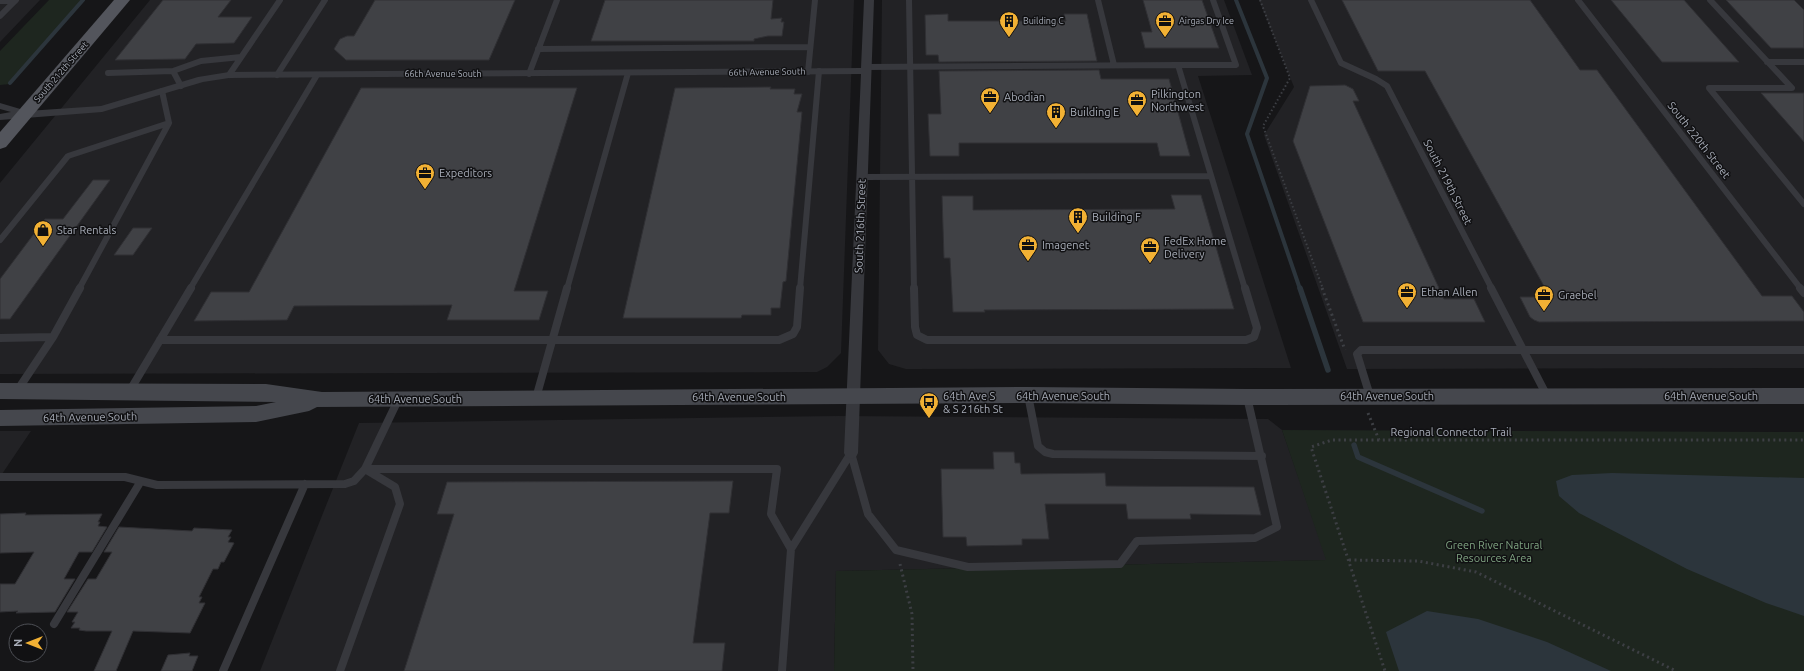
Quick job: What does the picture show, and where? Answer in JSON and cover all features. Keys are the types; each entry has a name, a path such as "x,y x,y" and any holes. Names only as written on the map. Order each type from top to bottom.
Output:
{"main road":[{"name":"South 212th Street","path":"0,143 122,0"}],"street":[{"name":"South 216th Street","path":"851,453 869,0"},
{"name":"66th Avenue South","path":"0,117 26,113 86,112 102,109 216,76 229,75 529,74 813,71 866,69"},
{"name":"66th Avenue South","path":"0,106 26,113"},
{"name":"64th Avenue South","path":"9,391 266,392 322,400 1028,395 1247,397 1804,396"},
{"name":"64th Avenue South","path":"0,418 256,414 322,400"}],"lane":[{"path":"0,1 16,0"},
{"path":"0,16 16,0"},
{"path":"229,75 280,0"},
{"path":"277,75 325,0"},
{"path":"529,74 557,0"},
{"path":"160,340 779,340 793,334 797,327 813,71 810,47 815,0"},
{"path":"909,0 915,327 917,335 927,340 1246,340 1254,337 1257,328 1178,65"},
{"path":"1098,0 1114,65"},
{"path":"866,69 910,67 1236,65 1213,0"},
{"name":"South 219th Street","path":"1311,0 1341,63 1349,68 1379,79 1386,86 1547,396"},
{"name":"South 220th Street","path":"1578,0 1804,293"},
{"path":"1710,0 1792,88 1709,88 1804,204"},
{"path":"538,49 810,47"},
{"path":"108,73 173,71 201,61 241,57"},
{"path":"1767,62 1804,62"},
{"path":"173,71 181,86"},
{"path":"536,399 628,73"},
{"path":"129,392 317,75"},
{"path":"9,391 53,337 169,123 162,91"},
{"path":"0,240 68,156 169,123"},
{"path":"862,177 1211,176"},
{"path":"0,338 53,337"},
{"path":"1366,396 1357,354 1361,350 1804,350"},
{"path":"1028,395 1038,446 1045,452 1052,454 1262,456"},
{"path":"851,453 868,514 896,550 968,568 1120,564 1137,541 1255,538 1277,527 1262,456 1247,397"},
{"path":"0,477 125,477 157,485 345,484 354,481 366,469 398,400"},
{"path":"782,671 791,549 851,453"},
{"path":"366,469 777,469 771,514 791,549"},
{"path":"340,671 400,504 395,487 366,469"},
{"path":"54,624 141,481"},
{"path":"223,671 305,484"}],"path":[{"path":"1260,0 1290,78 1263,126 1345,351"},
{"name":"Regional Connector Trail","path":"1366,396 1379,440 1804,440"},
{"path":"1379,440 1332,440 1312,447 1385,671"},
{"path":"896,550 912,614 913,671"},
{"path":"1348,560 1418,561 1476,572 1676,671"}],"shaded area":[{"path":"0,0 40,0 0,42"},
{"path":"150,0 854,0 841,353 827,367 817,372 0,374 0,183"},
{"path":"882,0 1224,0 1252,75 1198,76 1291,368 906,369 889,364 878,350"},
{"path":"1259,0 1804,0 1804,368 1347,369 1264,135 1294,87"},
{"path":"838,416 1268,419 1282,430 1327,560 836,571 834,671 260,671 359,423"},
{"path":"0,431 31,431 0,477"},
{"path":"1612,473 1804,478 1804,616 1766,603 1687,569 1579,513 1559,496 1556,481 1572,475"},
{"path":"1427,611 1478,619 1547,642 1611,671 1399,671 1386,632"}],"green space":[{"path":"49,0 85,0 10,84 0,85 0,51"},
{"name":"Green River Natural Resources Area","path":"1282,430 1804,432 1804,671 834,671 836,571 1326,560"}],"building":[{"path":"163,0 231,0 218,17 252,17 234,43 196,44 185,59 115,60"},
{"path":"375,0 515,0 489,60 346,60 334,49 340,39 347,36 354,36"},
{"path":"605,0 773,0 771,19 782,18 781,22 784,22 782,36 768,36 754,39 754,41 591,41"},
{"path":"1143,0 1202,0 1219,48 1145,48 1141,32 1152,32"},
{"path":"1342,0 1530,0 1580,70 1597,70 1762,296 1792,296 1804,312 1804,321 1539,322 1534,320 1530,317 1520,297 1550,297 1425,71 1378,71"},
{"path":"1611,0 1684,0 1739,62 1662,62"},
{"path":"1726,0 1794,0 1804,10 1804,48 1771,48"},
{"name":"Building C","path":"948,14 948,21 1066,21 1064,14 1087,14 1097,61 939,62 938,55 926,55 925,15"},
{"name":"Building E","path":"1099,70 1101,79 1169,79 1190,156 1160,156 1157,143 959,143 959,156 930,156 928,114 941,114 939,71"},
{"path":"1345,85 1353,89 1359,101 1353,101 1444,299 1474,299 1485,322 1363,322 1293,141 1310,86"},
{"path":"771,87 770,89 795,89 794,94 802,94 797,112 802,112 786,281 783,282 780,308 771,308 771,315 742,315 741,318 623,318 675,88"},
{"name":"Expeditors","path":"361,88 577,88 514,291 548,291 539,320 447,320 452,305 294,306 287,320 194,321 211,292 249,292"},
{"path":"1761,93 1804,93 1804,142"},
{"name":"Star Rentals","path":"93,180 110,180 10,319 0,319 0,279 45,219 63,219"},
{"name":"Building F","path":"1171,195 1201,195 1234,309 984,310 985,312 953,312 950,258 944,258 942,196 973,196 973,210 1175,209"},
{"path":"133,228 152,228 133,255 114,255"},
{"path":"993,452 1014,452 1015,463 1020,463 1021,474 1105,473 1106,486 1254,487 1261,515 1190,514 1191,519 1128,519 1126,504 1045,504 1049,539 1022,539 1022,545 967,546 966,537 943,537 941,469 994,469"},
{"path":"733,481 729,513 710,513 693,643 725,643 722,671 404,671 454,514 437,514 447,482"},
{"path":"26,513 25,515 102,514 98,522 100,522 98,526 107,527 92,552 79,552 64,579 75,579 55,612 0,612 0,584 15,584 34,552 0,553 0,514"},
{"path":"119,527 192,531 194,528 232,530 228,537 231,537 228,542 234,543 224,562 221,562 218,569 213,569 199,597 202,597 199,603 205,603 190,633 133,631 116,671 94,671 112,631 86,631 79,630 80,628 71,628 75,622 72,622 78,612 67,612 88,579 96,579 112,552 104,552"},
{"path":"190,653 189,656 198,656 192,671 161,671 168,655"}],"waterway":[{"path":"10,83 83,0"},
{"path":"1236,0 1267,78 1247,134 1300,289"},
{"path":"1300,288 1328,370"},
{"path":"1354,445 1358,457 1482,511"}],"place":[{"name":"Building C","path":"1009,38"},
{"name":"Airgas Dry Ice","path":"1165,38"},
{"name":"Abodian","path":"990,114"},
{"name":"Pilkington Northwest","path":"1137,117"},
{"name":"Building E","path":"1056,129"},
{"name":"Expeditors","path":"425,190"},
{"name":"Building F","path":"1078,234"},
{"name":"Star Rentals","path":"43,247"},
{"name":"Imagenet","path":"1028,262"},
{"name":"FedEx Home Delivery","path":"1150,264"},
{"name":"Ethan Allen","path":"1407,309"},
{"name":"Graebel","path":"1544,312"},
{"name":"64th Ave S & S 216th St","path":"929,419"}]}
